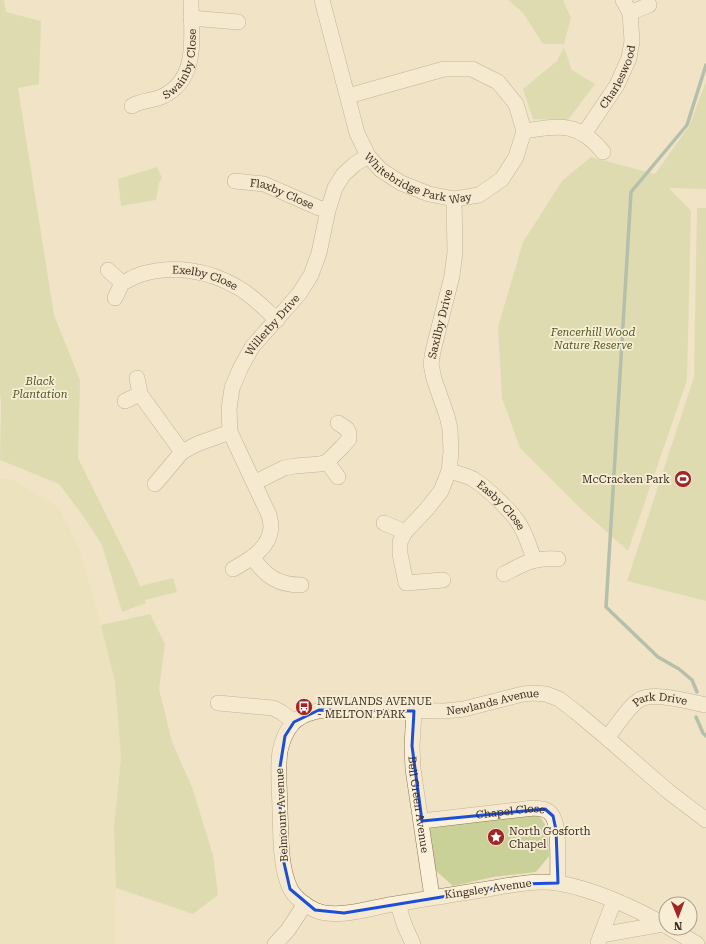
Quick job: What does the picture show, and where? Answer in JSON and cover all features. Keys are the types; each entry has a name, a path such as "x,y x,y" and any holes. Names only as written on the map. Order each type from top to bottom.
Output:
{"street":[{"name":"Swainby Close","path":"135,100 161,97 176,88 188,71 192,51 191,0"},
{"name":"Whitebridge Park Way","path":"322,0 357,133 368,156 380,170 401,184 428,194 454,199 479,195 502,179 516,157 524,131"},
{"name":"Charleswood","path":"584,134 617,85 629,58 632,41 630,13 623,0"},
{"path":"630,13 649,6"},
{"path":"191,18 238,22"},
{"path":"348,96 444,69 472,69 498,82 516,104 524,131 554,127 570,128 584,134 594,142 602,152"},
{"name":"Willerby Drive","path":"233,569 252,557 262,548 268,539 271,528 269,515 265,504 230,432 229,409 232,388 252,347 299,294 310,275 320,253 328,210 335,188 343,175 355,164 368,156"},
{"name":"Flaxby Close","path":"235,181 264,184 319,208 328,210"},
{"name":"Saxilby Drive","path":"404,532 426,510 441,491 449,471 451,452 450,430 447,416 434,379 431,364 452,276 455,252 454,199"},
{"path":"108,270 122,283 115,298"},
{"name":"Exelby Close","path":"122,283 141,275 168,270 195,271 213,276 237,287 256,301 277,320"},
{"path":"137,378 140,394 182,452"},
{"path":"125,401 140,394"},
{"path":"254,483 284,468 327,462 348,439 349,434 347,429 338,423"},
{"path":"155,484 182,452 197,444 230,432"},
{"path":"327,462 338,477"},
{"name":"Easby Close","path":"449,471 461,474 486,489 512,515 521,526 534,559"},
{"path":"384,523 404,532 400,542 400,554 406,583 443,580"},
{"path":"252,557 261,569 278,582 289,585 301,585"},
{"path":"504,574 534,559 558,559"},
{"name":"Newlands Avenue","path":"294,722 319,710 336,709 431,712 464,709 523,694 546,694 559,699 608,738 669,792 706,820"},
{"name":"Park Drive","path":"608,738 631,708 640,700 650,696 706,705"},
{"path":"218,703 273,708 294,722"},
{"name":"Bell Green Avenue","path":"414,711 412,746 413,769 422,821 432,897"},
{"name":"Belmount Avenue","path":"294,722 285,736 280,751 279,773 282,854 290,889 305,904"},
{"name":"Chapel Close","path":"422,821 534,808 545,809 553,816 556,830 558,883"},
{"name":"Kingsley Avenue","path":"305,904 315,910 328,913 344,913 432,897 520,884 537,882 558,883 579,888 614,901 658,922"},
{"path":"599,940 614,901"},
{"path":"275,944 288,930 305,904"},
{"path":"398,904 404,924 413,944"},
{"path":"599,940 658,928"},
{"name":"Kingsley Avenue","path":"683,936 697,944"}],"highlighted area":[{"path":"319,710 414,711 412,746 422,821 545,809 553,816 556,830 558,883 520,884 344,913 315,910 290,889 282,854 279,773 285,736 294,722"}],"shaded area":[{"path":"0,478 11,479 59,508 80,551 101,625 115,682 121,757 114,827 116,888 115,944 0,944"}],"green space":[{"name":"Black Plantation","path":"0,0 4,0 6,12 41,21 39,84 18,88 54,315 80,380 78,458 140,586 173,578 177,592 145,600 146,603 122,612 102,545 81,513 59,484 0,460"},
{"path":"508,0 563,0 571,18 564,44 543,44 523,13"},
{"path":"564,47 572,70 595,84 568,120 533,119 523,89 557,61"},
{"name":"Fencerhill Wood Nature Reserve","path":"706,82 706,189 669,188 691,211 687,380 628,551 580,508 520,448 502,398 498,327 523,242 562,181 591,157 655,174 689,126"},
{"path":"157,167 162,178 159,183 156,200 121,206 118,179"},
{"name":"McCracken Park","path":"697,208 706,208 706,601 627,581 694,377"},
{"path":"150,614 165,644 159,689 172,742 192,787 213,855 218,895 193,914 116,888 114,827 121,757 115,682 101,625"},
{"path":"530,812 541,818 547,828 549,856 536,872 493,877 453,886 434,869 429,828"}],"waterway":[{"path":"697,692 692,680 679,669 658,657 606,607 631,192 687,125 706,65"},
{"path":"696,717 703,733 706,736"}],"place":[{"name":"McCracken Park","path":"683,479"},
{"name":"NEWLANDS AVENUE - MELTON PARK","path":"304,707"},
{"name":"North Gosforth Chapel","path":"496,837"}]}
